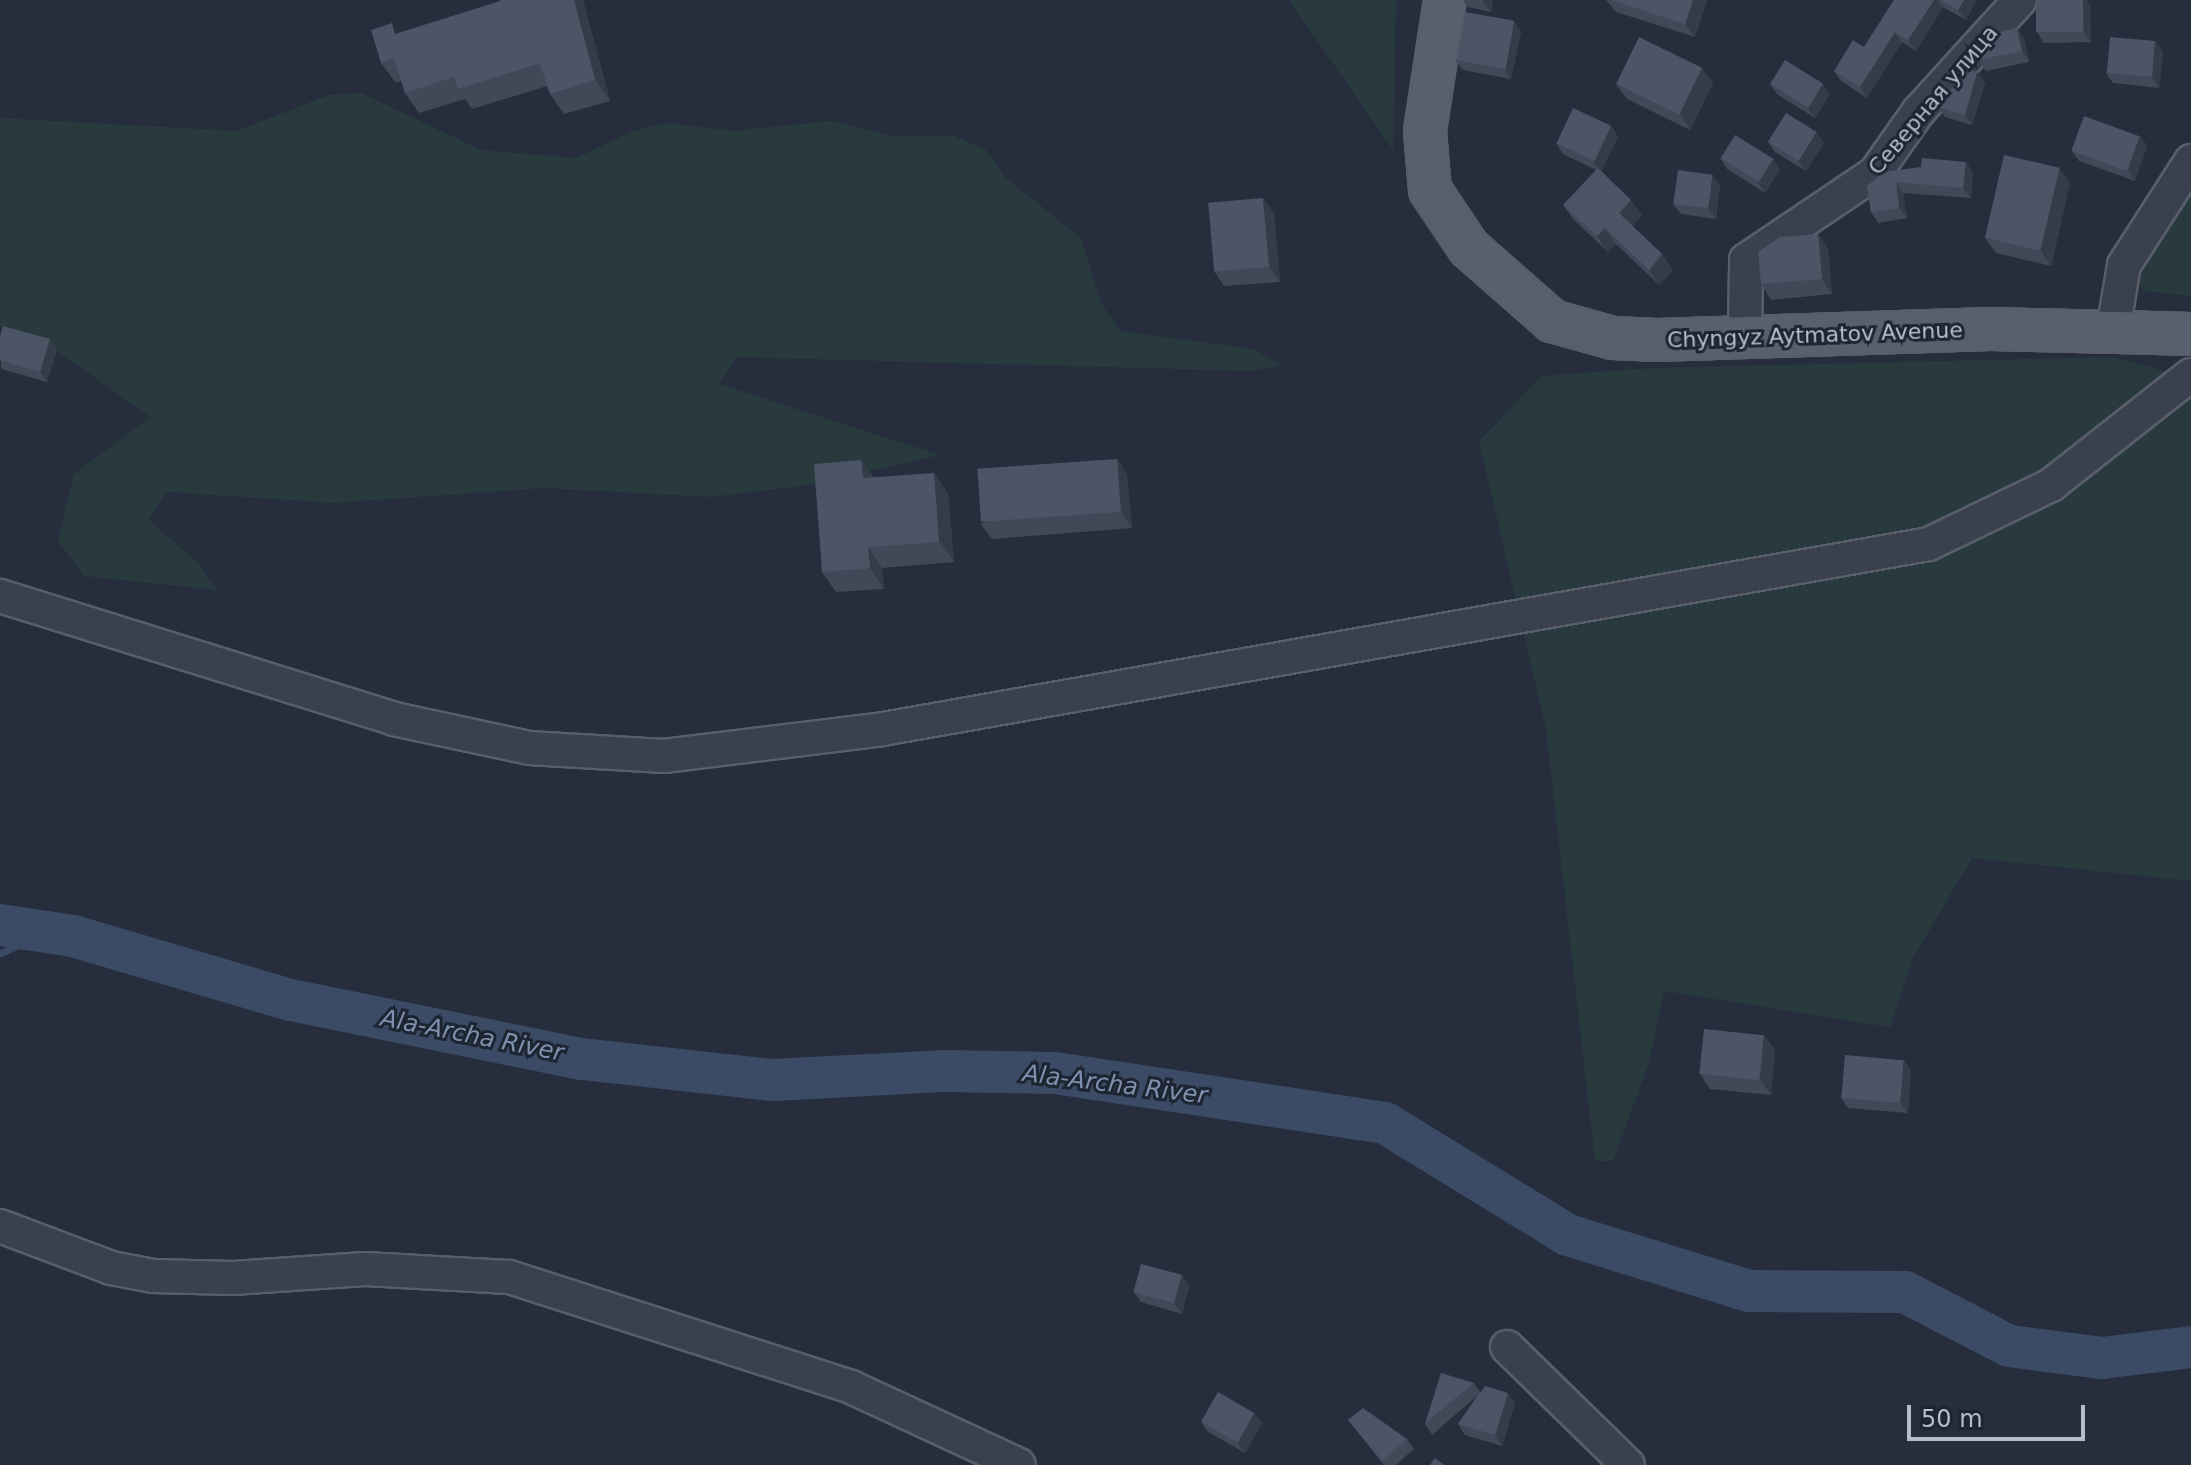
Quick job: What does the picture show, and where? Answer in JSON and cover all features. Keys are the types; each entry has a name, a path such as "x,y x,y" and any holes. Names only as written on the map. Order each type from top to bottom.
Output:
{"main road":[{"name":"Chyngyz Aytmatov Avenue","path":"1445,0 1425,161 1430,190 1469,248 1530,305 1583,332 1657,340 2113,331 2186,337"}],"street":[{"name":"Северная улица","path":"1745,336 1746,260 1875,173 1918,112 2020,0"},
{"path":"2113,331 2124,265 2191,161"},
{"path":"0,596 394,719 529,748 664,756 883,729 1929,544 2051,485 2191,375"},
{"path":"0,1226 111,1268 153,1276 233,1278 378,1269 509,1277 838,1383 908,1409 1019,1465"},
{"path":"1507,1347 1628,1465"}],"shaded area":[{"path":"1289,0 1396,0 1393,150"},
{"path":"361,93 481,150 576,158 633,131 667,123 733,131 831,121 893,136 954,136 985,149 1005,177 1081,238 1101,303 1120,331 1253,349 1282,365 1250,371 737,357 719,384 940,455 809,485 711,497 544,488 334,503 167,492 148,519 198,563 218,590 84,576 58,541 74,474 151,417 35,336 0,326 0,118 237,131 329,95"},
{"path":"2191,182 2191,296 2144,291 2133,276"},
{"path":"2112,357 2191,378 2191,881 1972,858 1913,958 1890,1027 1664,991 1649,1063 1613,1161 1595,1161 1546,729 1479,441 1542,376 1654,368"}],"building":[{"path":"500,0 574,0 595,80 550,94 540,63 458,89 454,77 405,93 394,58 381,63 371,30 392,23 395,34"},
{"path":"1611,0 1693,0 1685,24"},
{"path":"1894,0 1934,0 1908,40 1895,32 1860,87 1834,71 1853,40 1864,47"},
{"path":"1941,0 1964,0 1958,10"},
{"path":"2036,0 2083,0 2083,32 2036,32"},
{"path":"1465,12 1514,21 1506,69 1456,60"},
{"path":"2017,28 2022,51 1979,60 2000,32"},
{"path":"1639,37 1702,68 1679,114 1616,84"},
{"path":"2110,37 2155,41 2152,77 2107,73"},
{"path":"1785,60 1823,84 1808,108 1770,84"},
{"path":"1966,69 1977,72 1965,115 1938,107"},
{"path":"1573,108 1611,126 1595,161 1557,143"},
{"path":"1786,113 1817,132 1799,161 1768,142"},
{"path":"2084,116 2139,136 2127,171 2071,151"},
{"path":"1735,135 1773,159 1759,182 1721,158"},
{"path":"2004,155 2060,168 2040,251 1985,238"},
{"path":"1922,158 1966,162 1963,188 1896,182 1899,208 1871,212 1867,186 1884,172 1921,167"},
{"path":"1598,168 1631,200 1619,213 1662,254 1649,270 1605,228 1597,236 1563,205"},
{"path":"1678,170 1713,175 1708,209 1673,204"},
{"path":"1263,198 1269,267 1214,272 1208,203"},
{"path":"1818,234 1822,279 1761,284 1758,252 1780,237"},
{"path":"3,326 50,339 40,372 0,360"},
{"path":"1117,459 1121,512 981,522 977,469"},
{"path":"861,460 863,478 934,473 939,542 868,547 870,568 822,572 814,464"},
{"path":"1704,1029 1764,1035 1759,1080 1699,1074"},
{"path":"1845,1055 1904,1060 1900,1103 1841,1098"},
{"path":"1141,1264 1182,1275 1174,1303 1133,1292"},
{"path":"1441,1373 1474,1383 1425,1424"},
{"path":"1485,1386 1508,1393 1495,1435 1458,1424"},
{"path":"1218,1392 1254,1413 1237,1442 1201,1421"},
{"path":"1363,1408 1407,1439 1382,1461 1348,1420"},
{"path":"1435,1458 1444,1465 1430,1465"}],"waterway":[{"name":"Ala-Archa River","path":"0,925 73,936 291,1000 582,1059 773,1080 943,1071 1055,1073 1385,1123 1568,1235 1749,1291 1905,1292 2009,1346 2102,1358 2191,1347"},
{"path":"0,953 49,932"}]}
